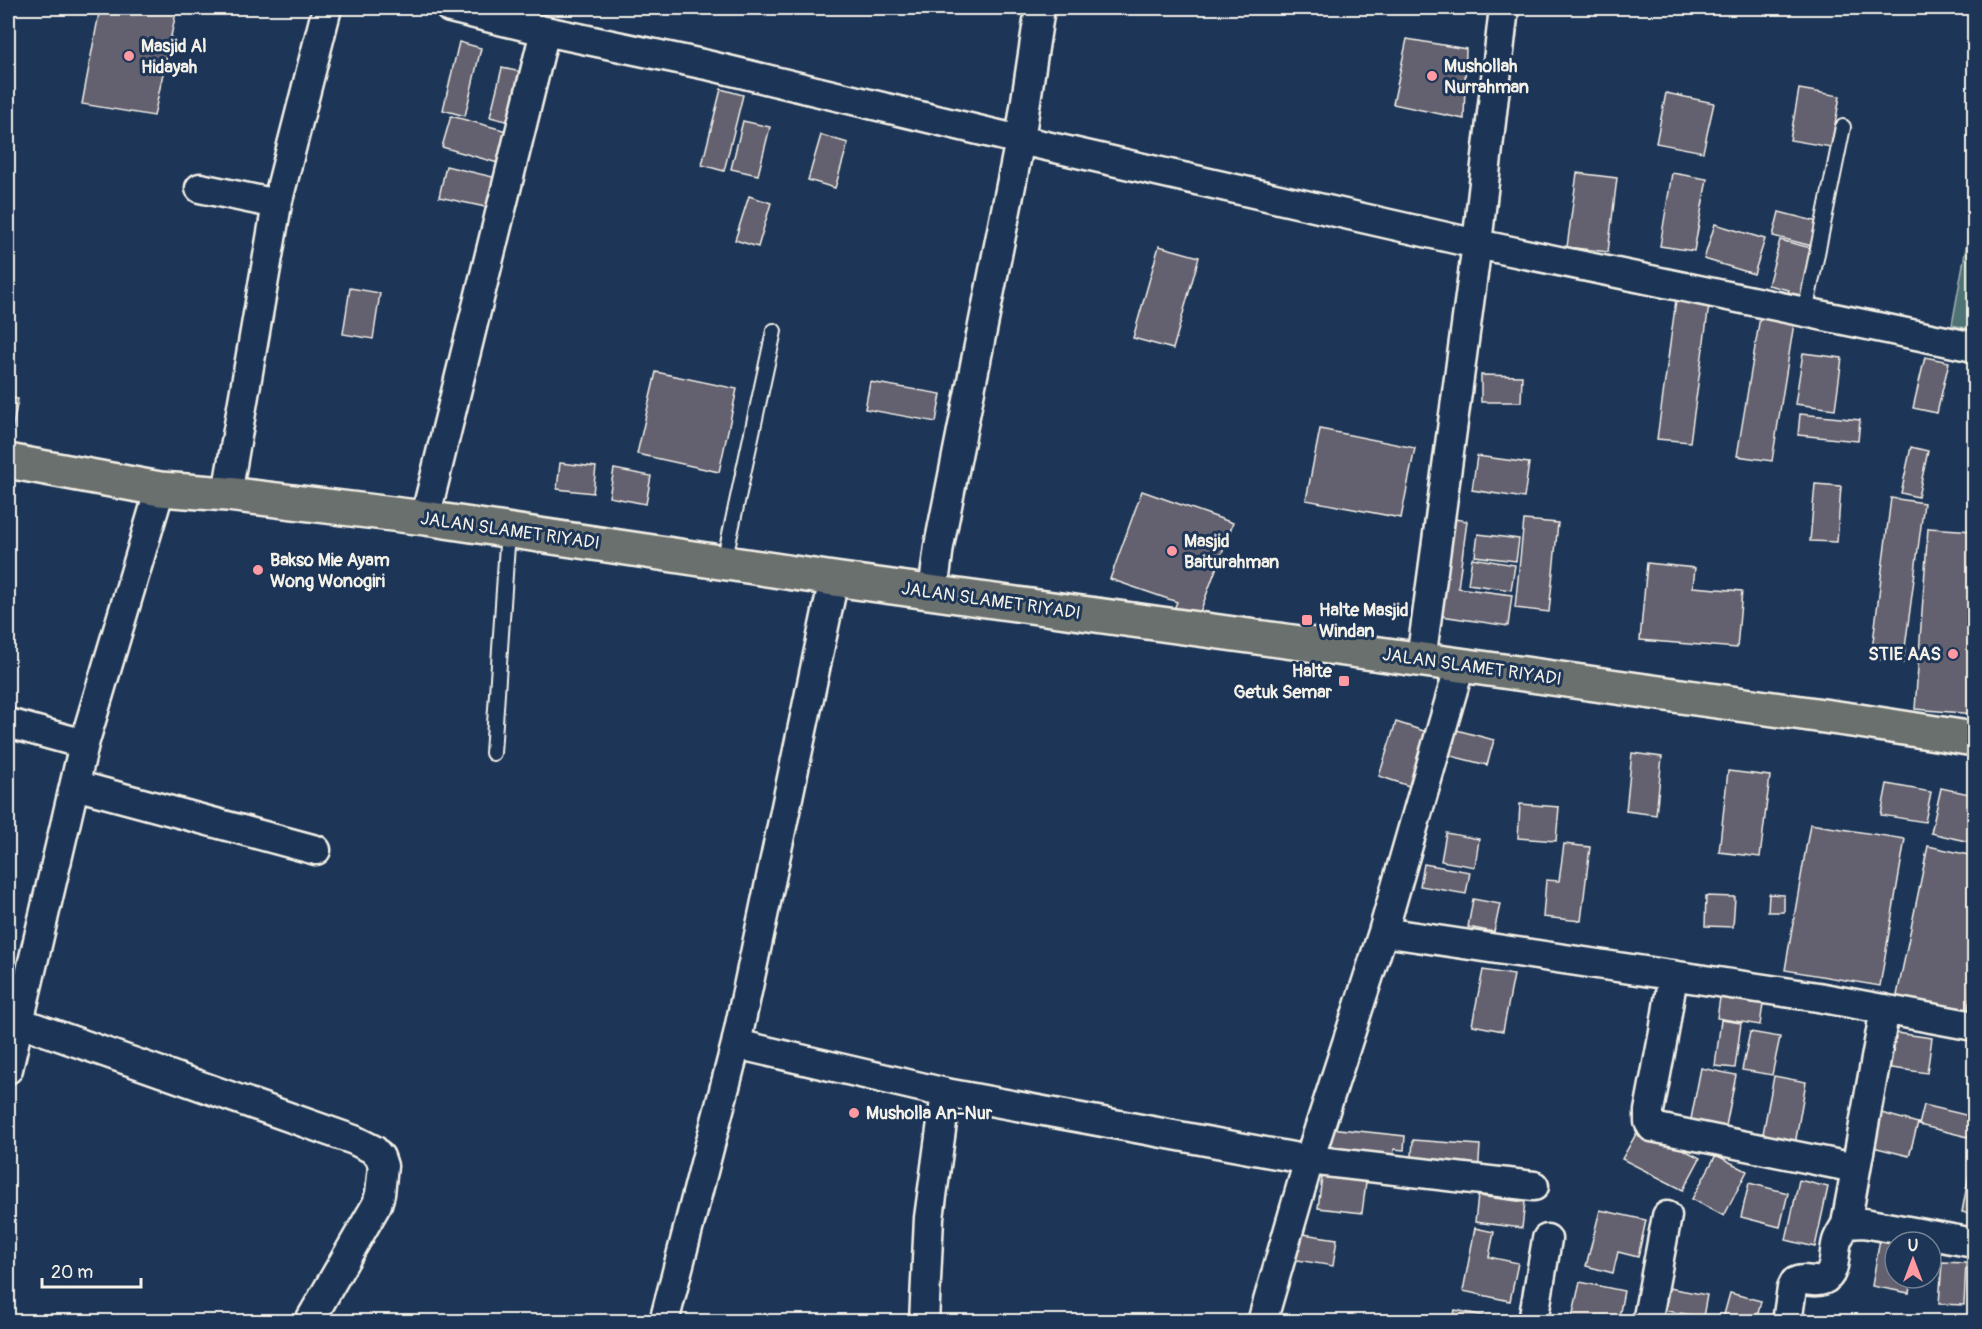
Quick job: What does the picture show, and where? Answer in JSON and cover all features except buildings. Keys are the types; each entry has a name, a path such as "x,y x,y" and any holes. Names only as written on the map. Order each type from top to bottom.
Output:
{"main road":[{"name":"JALAN SLAMET RIYADI","path":"8,461 160,489 227,494 425,518 834,579 1460,665 1974,739"}],"street":[{"path":"227,494 278,204 327,8"},
{"path":"450,8 706,64 1020,140 1477,244 1974,347"},
{"path":"933,592 939,546 1020,140 1040,8"},
{"path":"1421,660 1477,244 1504,8"},
{"path":"425,518 545,30"},
{"path":"200,188 278,204"},
{"path":"8,1069 13,1021 84,744 160,489"},
{"path":"664,1322 736,1044 834,579"},
{"path":"1262,1322 1309,1160 1383,932 1460,665"},
{"path":"8,723 84,744"},
{"path":"75,784 316,850"},
{"path":"1383,932 1818,996 1974,1026"},
{"path":"1673,975 1649,1111 1649,1122 1652,1127 1855,1168"},
{"path":"1787,1322 1795,1282 1801,1279 1818,1281 1828,1277 1833,1267 1837,1241 1846,1224 1885,1009"},
{"path":"13,1021 354,1140 374,1150 383,1166 377,1204 309,1322"},
{"path":"736,1044 946,1093 1309,1160 1534,1186"},
{"path":"924,1322 929,1218 946,1093"},
{"path":"1647,1322 1667,1216"},
{"path":"1846,1224 1864,1223 1974,1243"},
{"path":"1533,1322 1547,1239"}],"lane":[{"path":"1805,312 1843,127"},
{"path":"723,562 774,332"},
{"path":"493,753 508,530"}],"green space":[{"path":"1974,204 1974,330 1952,325"}],"place":[{"name":"Masjid Al Hidayah","path":"129,56"},
{"name":"Mushollah Nurrahman","path":"1432,76"},
{"name":"Masjid Baiturahman","path":"1172,551"},
{"name":"Bakso Mie Ayam Wong Wonogiri","path":"258,570"},
{"name":"Halte Masjid Windan","path":"1307,620"},
{"name":"STIE AAS","path":"1953,654"},
{"name":"Halte Getuk Semar","path":"1344,681"},
{"name":"Musholla An-Nur","path":"854,1113"}]}
